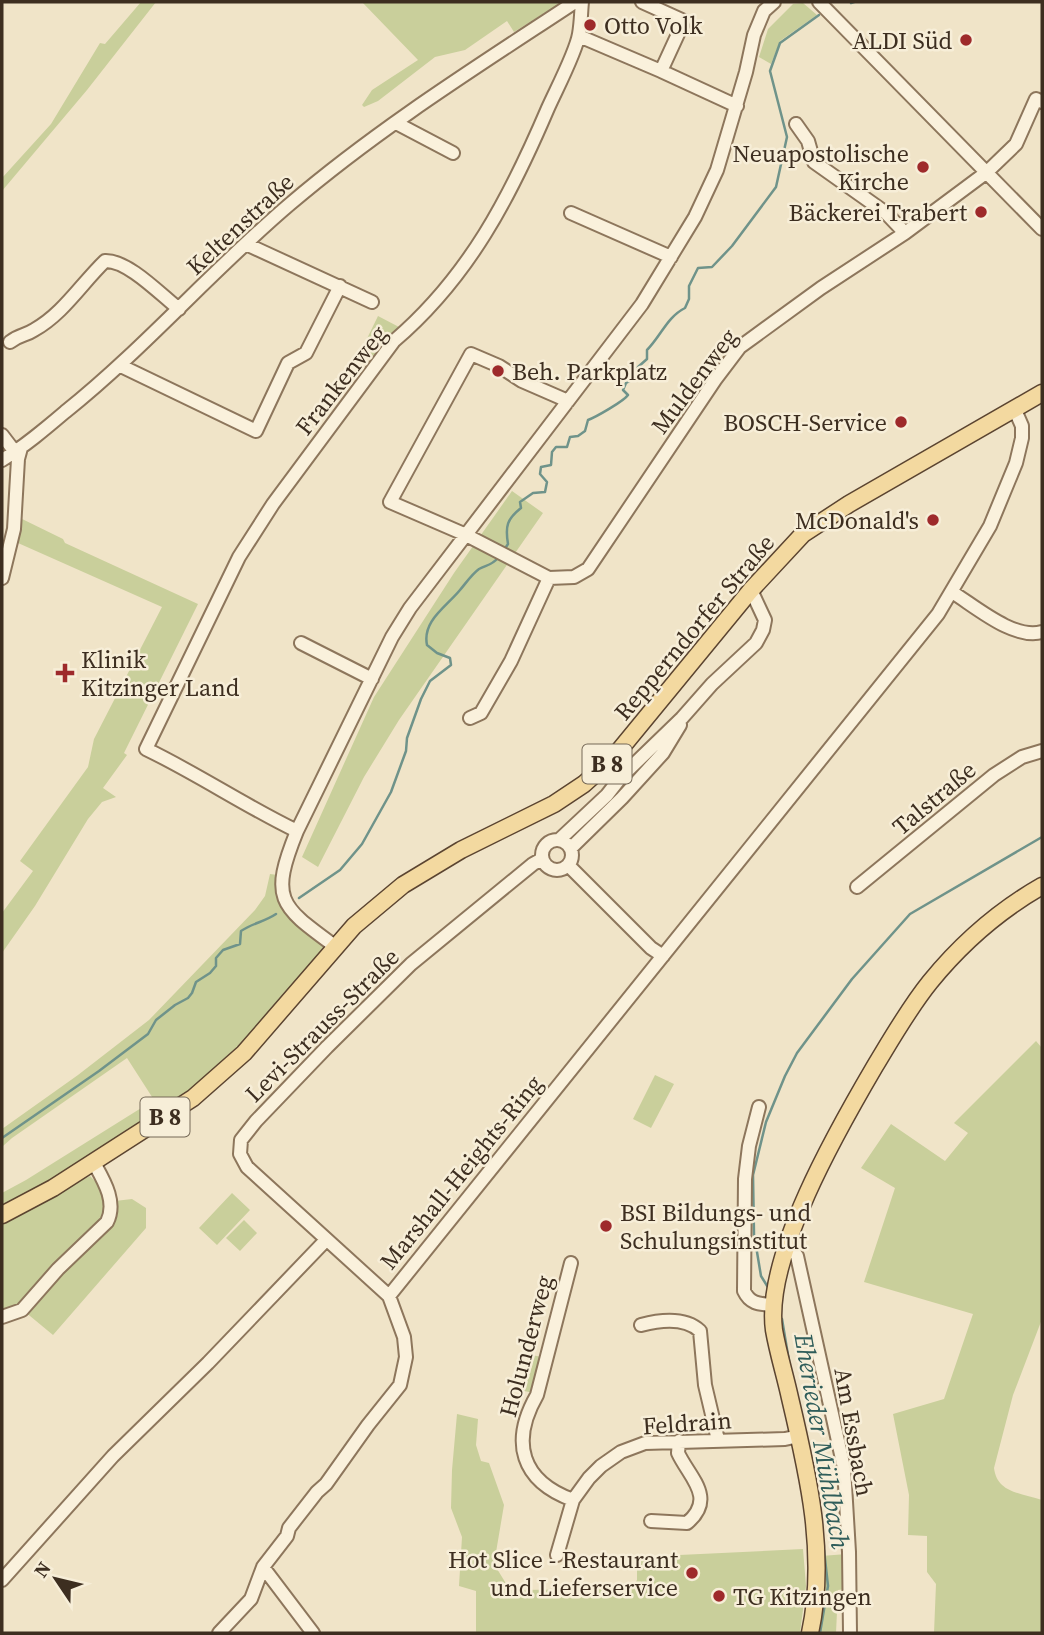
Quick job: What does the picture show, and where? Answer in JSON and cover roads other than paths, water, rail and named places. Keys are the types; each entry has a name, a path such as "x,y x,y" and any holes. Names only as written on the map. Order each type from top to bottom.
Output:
{"main road":[{"name":"Repperndorfer Straße","path":"2,1214 94,1163 160,1121 212,1083 265,1030 368,914 416,876 461,850 554,804 597,773 613,758 782,554 822,520 1042,393"},
{"path":"810,1633 817,1601 814,1524 799,1436 774,1330 773,1305 788,1244 815,1177 848,1113 898,1027 929,983 984,926 1042,886"}],"street":[{"name":"Keltenstraße","path":"2,460 121,366 246,244 309,189 484,61 575,2"},
{"name":"Frankenweg","path":"297,831 146,749 231,572 273,504 387,350 445,290 490,227 514,186 579,36 582,2"},
{"path":"642,2 684,22 661,71"},
{"path":"336,947 296,916 285,903 282,892 284,863 297,831 392,637 410,608 642,303 695,217 717,170 737,106 754,35 764,11 774,2"},
{"path":"819,2 1042,229"},
{"path":"579,36 737,106"},
{"name":"Muldenweg","path":"549,578 574,577 588,569 740,347 821,288 905,233 987,172 1016,144 1039,101"},
{"path":"396,123 453,153"},
{"path":"796,124 808,141 814,162 886,213 905,233"},
{"path":"571,213 671,257"},
{"name":"Frankenweg","path":"246,244 372,302"},
{"path":"10,342 19,334 33,332 64,305 105,261 126,266 180,309"},
{"name":"Frankenweg","path":"121,366 256,431 288,363 306,353 340,286"},
{"path":"470,718 481,713 511,661 549,578 464,534 390,502 471,354 499,366 523,382 568,401"},
{"name":"Marshall-Heights-Ring","path":"219,1633 251,1599 263,1567 287,1536 289,1528 326,1484 400,1385 406,1357 404,1337 389,1296 916,643 953,592 990,526 1016,463 1022,426 1015,410"},
{"path":"2,435 18,450 14,529 2,578"},
{"name":"Levi-Strauss-Straße","path":"389,1296 247,1167 240,1154 241,1140 327,1046 411,964 542,859 542,850 547,843 559,840 607,795 621,777 682,718 712,684 757,643 765,620 751,590"},
{"path":"953,592 1017,631 1035,634 1042,632"},
{"path":"301,643 372,678"},
{"name":"Levi-Strauss-Straße","path":"570,848 663,753 679,730 682,718"},
{"name":"Talstraße","path":"858,887 994,775 1022,757 1042,751"},
{"path":"542,859 551,869 560,870 568,865 572,857 570,848 559,840"},
{"path":"568,865 651,948 663,956"},
{"path":"760,1108 749,1146 745,1180 744,1291 754,1303 773,1305"},
{"path":"2,1317 22,1310 58,1269 100,1232 107,1222 111,1213 110,1199 94,1163"},
{"path":"2,1580 113,1456 208,1363 326,1240"},
{"name":"Am Essbach","path":"788,1244 797,1256 844,1468 850,1633"},
{"name":"Holunderweg","path":"571,1263 537,1395 527,1411 523,1443 525,1459 531,1472 553,1493 573,1500"},
{"path":"641,1325 659,1320 694,1326 700,1331 705,1385 718,1440"},
{"name":"Feldrain","path":"557,1555 573,1500 589,1478 621,1452 645,1443 785,1439 799,1436"},
{"path":"652,1521 687,1523 698,1510 700,1492 697,1481 678,1453 679,1441"},
{"path":"263,1567 313,1633"}],"waterway":[{"path":"504,550 508,544 508,523 521,508 520,502 533,493 545,492 547,482 540,474 541,467 551,465 552,452 556,447 567,447 570,437 585,431 588,420 616,405 628,395 623,390 626,383 634,379 638,367 647,359 647,350 669,322 685,308 689,299 689,286 698,268 712,267 732,246 776,187 787,137 770,71 780,43 819,15"},
{"path":"299,898 340,870 362,844 391,792 421,699 430,681 451,665 450,658 427,645 428,629 436,615 474,573 498,558"},
{"name":"Eherieder Mühlbach","path":"769,1289 761,1276 754,1234 753,1175 766,1122 797,1053 852,979 910,914 1042,837"},
{"path":"2,1138 148,1034 156,1020 188,998 196,982 216,966 216,958 223,950 240,944 241,931 276,914"},
{"name":"Eherieder Mühlbach","path":"782,1319 789,1361"},
{"name":"Eherieder Mühlbach","path":"820,1633 828,1586 824,1550"}],"place":[{"name":"Otto Volk","path":"590,25"},
{"name":"ALDI Süd","path":"966,40"},
{"name":"Neuapostolische Kirche","path":"923,167"},
{"name":"Bäckerei Trabert","path":"981,212"},
{"name":"Beh. Parkplatz","path":"498,371"},
{"name":"BOSCH-Service","path":"901,422"},
{"name":"McDonald's","path":"933,520"},
{"name":"Klinik Kitzinger Land","path":"65,673"},
{"name":"BSI Bildungs- und Schulungsinstitut","path":"606,1226"},
{"name":"Hot Slice - Restaurant und Lieferservice","path":"692,1573"},
{"name":"TG Kitzingen","path":"719,1596"}]}
